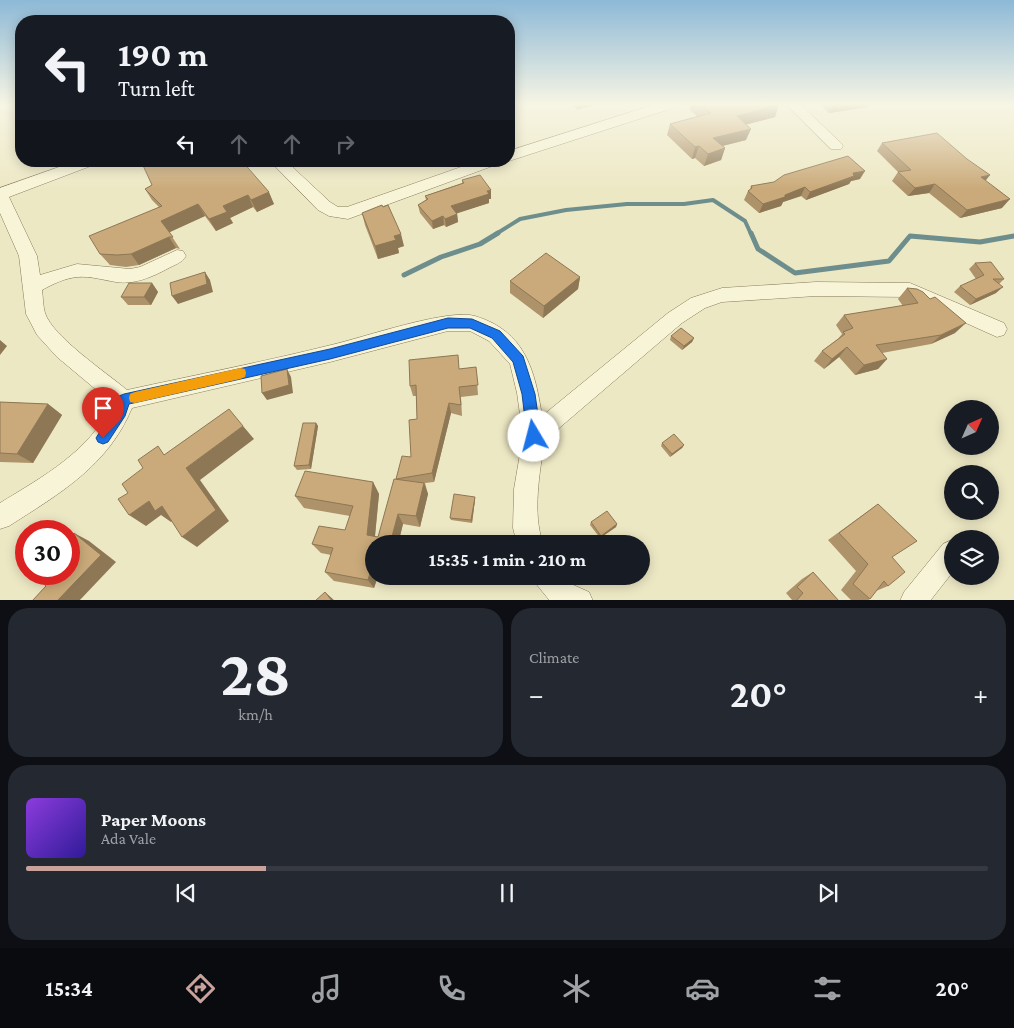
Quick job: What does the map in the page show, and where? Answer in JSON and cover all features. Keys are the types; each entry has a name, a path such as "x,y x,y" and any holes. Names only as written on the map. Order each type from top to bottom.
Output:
{"street":[{"path":"515,154 584,132"},
{"path":"821,132 836,146"},
{"path":"75,167 0,195 28,256 36,314 44,329 64,351 124,400"},
{"path":"283,167 324,206 335,212 348,213 476,167"},
{"path":"32,287 57,275 76,270 91,270 114,276 135,276 177,256"},
{"path":"534,436 675,318 698,303 722,295 816,289 910,290 998,329"},
{"path":"124,400 330,354 448,323 472,323 496,335 519,360 528,394 534,436 526,489 525,528 527,535"},
{"path":"0,518 56,480 94,450 120,412 124,400"},
{"path":"914,600 944,563"},
{"path":"554,585 560,592 580,600"}],"building":[{"path":"679,132 738,132 713,138 725,148 708,154 699,146 695,147"},
{"path":"937,133 967,159 990,175 981,177 1010,199 967,210 935,184 915,188 898,172 911,170 882,143"},
{"path":"848,156 865,171 853,173 854,176 810,192 805,187 785,195 785,197 763,204 748,191 752,188 751,186 774,182 784,175"},
{"path":"144,167 247,167 269,192 251,200 248,195 223,206 227,212 209,219 198,204 161,221 173,237 169,237 131,254 100,254 89,236 162,206 145,189 152,185"},
{"path":"480,175 491,190 487,191 489,194 451,206 457,214 445,219 443,216 432,221 418,205 428,199 425,196 464,183 462,180"},
{"path":"382,205 383,207 388,205 401,234 394,236 396,240 375,246 362,213"},
{"path":"546,253 580,277 544,306 510,281"},
{"path":"991,262 1004,279 993,279 1003,287 976,299 960,286 984,275 975,263"},
{"path":"205,272 207,284 172,296 170,283"},
{"path":"129,283 152,283 144,297 121,297"},
{"path":"907,288 917,289 930,299 935,297 966,323 941,335 876,345 887,359 864,365 847,347 832,359 822,351 845,334 843,332 853,328 844,315 918,303"},
{"path":"681,328 694,338 684,346 671,336"},
{"path":"458,355 459,369 476,367 478,385 459,387 461,405 449,403 432,473 396,479 402,456 411,457 409,420 417,419 416,385 410,386 409,360"},
{"path":"287,369 289,385 262,393 261,376"},
{"path":"0,402 48,404 17,454 0,453"},
{"path":"229,409 243,426 186,468 216,510 182,537 162,506 155,511 149,501 129,515 118,499 128,493 122,484 143,468 138,460 158,446 164,455"},
{"path":"303,423 316,423 309,465 294,466"},
{"path":"674,434 684,445 672,454 662,443"},
{"path":"305,471 373,482 367,535 365,535 365,579 325,572 333,548 312,544 319,526 345,530 353,506 295,496"},
{"path":"394,479 424,483 416,516 398,514 392,535 379,535"},
{"path":"454,494 475,497 471,520 450,518"},
{"path":"878,504 917,541 892,557 905,572 888,586 884,581 870,599 853,584 868,564 839,533"},
{"path":"607,511 617,524 600,535 591,522"},
{"path":"80,538 101,555 80,577"},
{"path":"813,572 838,600 797,600 803,593 797,587"},
{"path":"45,585 72,585 58,600 33,600 46,586"},
{"path":"325,592 331,600 316,600"}],"waterway":[{"path":"496,234 520,219 566,210 627,204 684,204 713,200 745,221 751,234"},
{"path":"404,275 441,257 480,244 498,233"},
{"path":"751,233 758,249 795,273 889,261 910,236 980,242 1014,236"}],"slow traffic":[{"path":"135,398 240,373"}],"route":[{"path":"103,438 120,412 124,400 330,354 448,323 472,323 496,335 519,360 528,394 534,436"}]}
